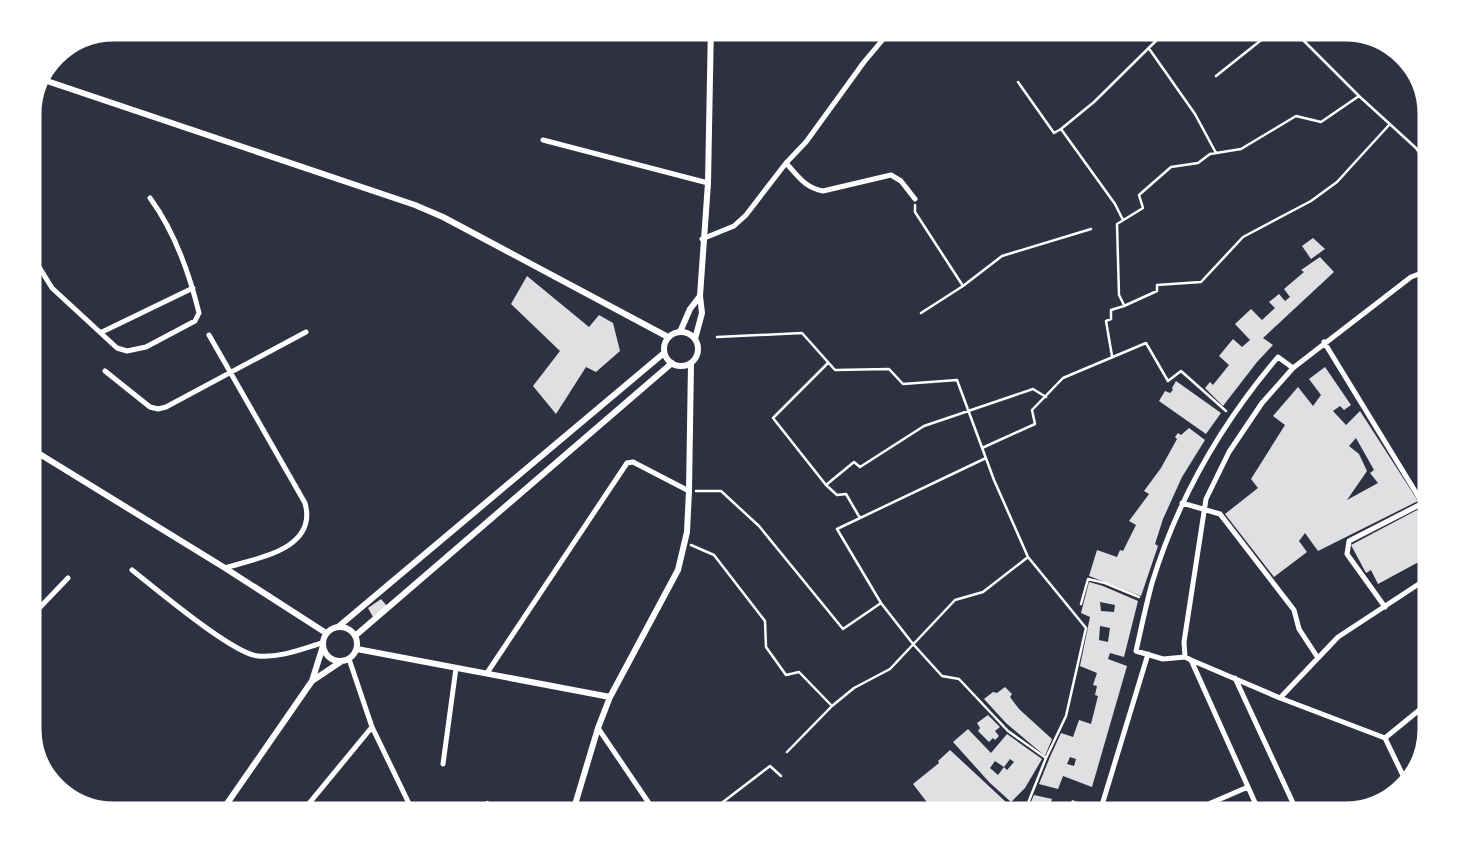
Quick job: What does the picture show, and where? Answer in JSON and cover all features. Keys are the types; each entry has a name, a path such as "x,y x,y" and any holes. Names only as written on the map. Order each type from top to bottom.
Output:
{"street":[{"path":"695,339 702,313 700,296 708,183 711,37"},
{"path":"702,239 734,226 746,215 786,163 806,142 885,37"},
{"path":"45,81 415,205 443,217 668,337"},
{"path":"543,140 708,183"},
{"path":"786,163 808,188 814,190 823,191 891,176 901,181 915,199"},
{"path":"37,264 52,288 117,348 127,351 146,347 195,321 199,313 193,288 171,229 150,198"},
{"path":"1257,806 1188,658 1184,642 1206,499 1228,452 1262,402 1293,368 1410,277 1422,274"},
{"path":"102,332 193,288"},
{"path":"680,332 690,309 700,296"},
{"path":"105,371 150,407 158,409 232,373 306,332"},
{"path":"575,806 598,727 610,697 678,570 685,543 689,491 691,363 698,349 691,335 680,332 668,337 664,353 672,363 691,363"},
{"path":"209,335 305,503 307,511 299,537 285,549 225,568"},
{"path":"1324,342 1422,501"},
{"path":"225,806 312,681 326,634 338,627 664,353"},
{"path":"1293,368 1278,357 1231,416 1212,445 1182,503 1153,583 1136,651 1163,659 1188,658 1280,698 1385,738 1404,778"},
{"path":"355,636 672,363"},
{"path":"37,452 225,568 326,634"},
{"path":"487,673 627,463 633,462 689,491"},
{"path":"1182,503 1220,514 1294,610 1299,629 1318,658"},
{"path":"1385,607 1347,554 1346,546 1349,541 1422,504"},
{"path":"132,570 239,651 260,656 291,653 323,645"},
{"path":"37,609 68,578"},
{"path":"1280,698 1338,637 1422,582"},
{"path":"338,627 351,631 355,636 357,649"},
{"path":"323,645 329,658 345,660"},
{"path":"312,681 357,649"},
{"path":"357,649 610,697"},
{"path":"1102,806 1147,654"},
{"path":"345,660 372,727 410,806"},
{"path":"443,764 456,668"},
{"path":"1235,678 1294,806"},
{"path":"1385,738 1422,708"},
{"path":"307,806 372,727"},
{"path":"598,727 651,806"},
{"path":"1204,806 1248,787"}],"lane":[{"path":"487,802 492,806"}],"path":[{"path":"1017,82 1054,134 1094,102 1161,37"},
{"path":"1257,37 1260,41"},
{"path":"1216,76 1267,37"},
{"path":"1300,37 1422,157"},
{"path":"1149,49 1195,114 1216,153"},
{"path":"1124,306 1119,295 1117,224 1143,208 1139,195 1171,167 1198,163 1210,154 1241,149 1296,116 1321,122 1359,96"},
{"path":"1112,356 1106,321 1111,319 1111,310 1157,291 1157,285 1201,282 1244,237 1311,201 1336,182 1390,125"},
{"path":"1061,129 1124,220"},
{"path":"915,199 915,212 963,286"},
{"path":"921,313 1002,256 1091,229"},
{"path":"717,337 802,334 835,370 889,369 903,384 957,380 986,458 1028,557 1086,628 1066,716 1027,806"},
{"path":"982,448 1035,424 1032,410 1063,378 1146,343 1168,381 1181,370 1231,416"},
{"path":"828,363 773,418 826,485 837,495 846,494 860,519"},
{"path":"826,485 854,462 860,467 924,426 1033,389 1046,397"},
{"path":"986,458 836,529 881,603 913,645 942,676 959,679 1008,731 1046,758"},
{"path":"689,491 721,491 759,526 843,629 881,603"},
{"path":"685,543 715,555 765,621 766,647 786,675 799,672 832,706"},
{"path":"786,752 854,688 890,669 955,600 983,592 1028,557"},
{"path":"1081,604 1088,579 1148,601"},
{"path":"718,806 770,766 781,776"}],"building":[{"path":"1313,238 1325,249 1311,259 1302,246"},
{"path":"1320,257 1334,272 1263,338 1273,345 1223,406 1205,388 1210,382 1213,385 1229,365 1219,356 1233,339 1242,347 1250,340 1235,324 1251,309 1262,320 1275,308 1269,302 1279,294 1285,301 1290,297 1284,289 1304,272 1301,270"},
{"path":"527,276 589,327 599,315 613,323 620,351 596,372 586,367 556,414 533,386 560,351 511,304"},
{"path":"1325,367 1351,405 1344,410 1340,406 1333,411 1346,425 1360,411 1418,501 1318,551 1305,533 1299,541 1307,552 1274,577 1225,514 1258,488 1251,479 1285,425 1273,416 1298,387 1313,406 1321,395 1309,379","holes":["1356,438 1374,470 1370,473 1378,483 1347,500 1367,471 1359,454 1349,446"]},
{"path":"1176,381 1221,413 1206,434 1159,401 1165,391 1170,393 1173,390"},
{"path":"1189,428 1205,440 1182,477 1163,519 1155,544 1158,546 1141,596 1089,576 1097,550 1117,557 1120,550 1123,551 1136,525 1129,521 1149,494 1144,491 1161,468 1177,439 1175,437"},
{"path":"1417,510 1422,519 1422,560 1378,584 1371,570 1366,573 1351,545"},
{"path":"1089,582 1138,601 1124,657 1110,653 1108,659 1127,666 1092,787 1063,776 1058,789 1039,784 1050,757 1061,733 1073,737 1079,720 1091,724 1098,696 1095,695 1097,686 1093,685 1097,673 1080,666 1090,617 1081,613","holes":["1100,602 1115,605 1114,612 1101,611","1100,626 1110,628 1108,642 1099,640","1070,757 1076,759 1074,766 1067,764"]},
{"path":"381,599 387,606 373,617 368,608"},
{"path":"1005,687 1012,694 1010,697 1019,709 1052,739 1045,756 1006,723 984,699"},
{"path":"988,715 1000,727 995,731 999,736 989,742 978,731 980,728 977,723"},
{"path":"968,729 991,753 1007,734 1042,759 1025,788 1011,802 953,742","holes":["1010,759 1014,762 1007,770 1004,767","995,761 1004,767 998,775 990,768"]},
{"path":"950,750 1010,806 930,806 913,784 939,763"},
{"path":"1034,795 1052,799 1051,802 1063,806 1036,806 1030,804"},
{"path":"1072,800 1090,806 1070,806"}]}
